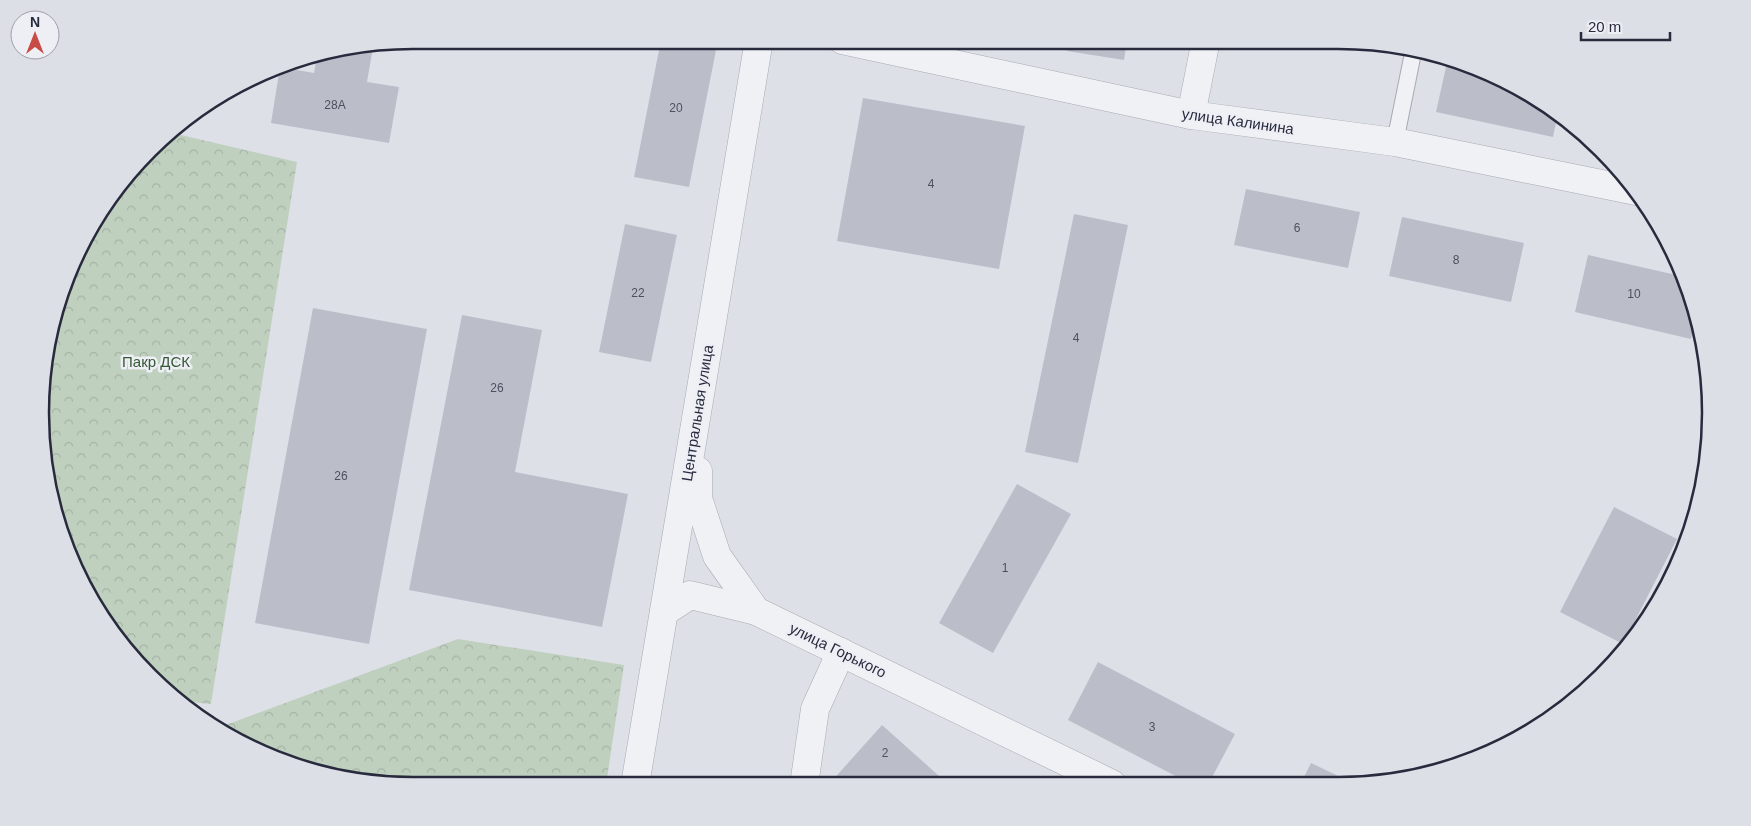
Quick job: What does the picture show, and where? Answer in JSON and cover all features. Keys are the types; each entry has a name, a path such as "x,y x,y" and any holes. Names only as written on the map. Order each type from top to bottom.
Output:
{"street":[{"name":"Центральная улица","path":"637,777 758,49"},
{"name":"улица Калинина","path":"884,49 1190,115 1395,142 1625,189"},
{"path":"1190,115 1204,49"},
{"name":"улица Горького","path":"697,412 698,498 717,556 756,611 1098,777"},
{"path":"664,612 690,595 756,611"},
{"path":"805,777 814,709 841,652"}],"lane":[{"path":"1395,142 1412,57"}],"green space":[{"name":"Пакр ДСК","path":"178,134 297,162 211,704 191,702 173,687 139,653 110,615 86,574 68,530 56,484 50,437 49,413 52,365 61,319 76,274 98,231 124,191 155,155"},
{"path":"458,639 624,665 607,777 413,777 365,774 319,765 296,758 252,740 226,725"}],"building":[{"path":"659,49 716,49 689,187 634,177"},
{"path":"1067,49 1126,49 1124,60 1067,51"},
{"path":"372,51 367,82 399,87 389,143 271,123 279,74 293,69 314,73 316,62"},
{"path":"1446,65 1499,86 1556,121 1553,137 1436,112"},
{"path":"863,98 1025,126 999,269 837,241"},
{"path":"1246,189 1360,212 1348,268 1234,245"},
{"path":"1074,214 1128,225 1078,463 1025,452"},
{"path":"1402,217 1524,243 1511,302 1389,276"},
{"path":"625,224 677,235 651,362 599,352"},
{"path":"1588,255 1675,275 1693,331 1691,339 1575,312"},
{"path":"313,308 427,329 369,644 255,623"},
{"path":"462,315 542,330 515,472 628,494 602,627 409,590"},
{"path":"1017,484 1071,514 993,653 939,623"},
{"path":"1614,507 1677,539 1629,632 1621,643 1560,612"},
{"path":"1098,662 1235,734 1212,777 1177,777 1068,720"},
{"path":"882,725 940,777 835,777"},
{"path":"1311,763 1340,777 1338,777 1304,777"}]}
